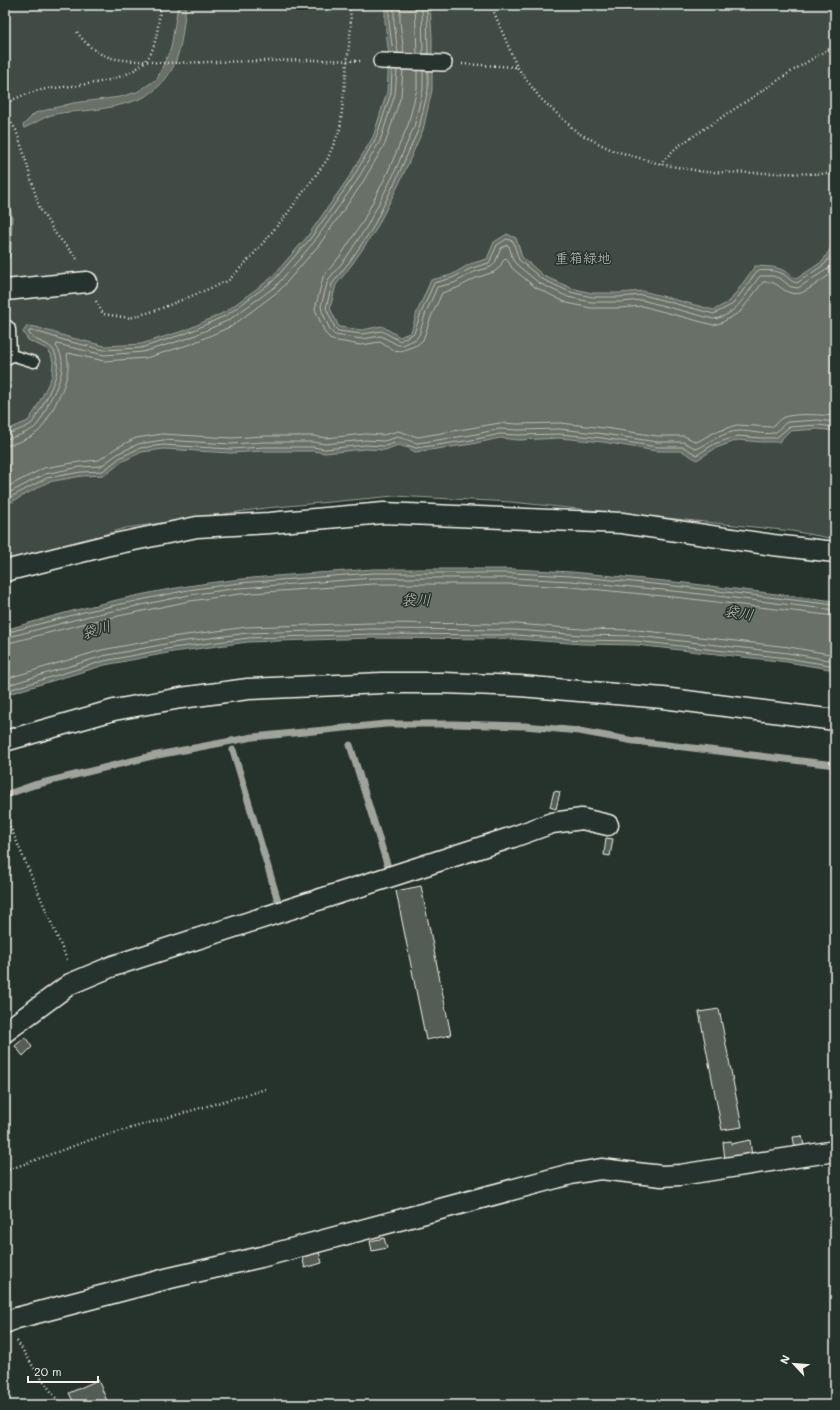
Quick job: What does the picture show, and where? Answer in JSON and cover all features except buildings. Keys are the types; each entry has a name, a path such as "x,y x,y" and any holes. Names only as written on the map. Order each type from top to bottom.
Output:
{"street":[{"path":"381,61 444,63"},
{"path":"5,290 88,282"},
{"path":"5,330 6,354"},
{"path":"5,571 105,546 197,526 269,523 384,513 622,523 773,545 835,552"},
{"path":"5,741 114,710 181,698 248,689 382,683 444,683 520,686 663,698 835,720"},
{"path":"5,1032 70,984 114,966 513,837 552,823 582,819 608,825"},
{"path":"7,1322 17,1318 170,1278 261,1257 571,1174 601,1169 662,1176 680,1175 835,1151"}],"lane":[{"path":"6,354 34,362"}],"path":[{"path":"5,106 6,103 25,94 113,78 127,74 139,67 150,54 156,40 161,5"},
{"path":"5,113 18,136 39,207 55,233 80,263 93,297 103,314 130,318 157,310 228,281 252,256 287,214 327,160 340,129 351,26 350,5"},
{"path":"491,5 517,66 540,98 578,133 612,150 660,164 705,172 835,174"},
{"path":"77,32 83,40 96,51 108,58 123,61 162,63 347,60 381,61"},
{"path":"660,164 677,147 789,73 835,45"},
{"path":"827,50 835,50"},
{"path":"444,63 517,66"},
{"path":"7,819 68,963"},
{"path":"5,1171 90,1140 266,1089"},
{"path":"7,1322 19,1345 61,1405"}],"green space":[{"name":"重箱緑地","path":"5,5 835,5 835,539 792,531 511,502 394,496 266,508 126,528 5,564"}],"water":[{"path":"178,5 186,5 180,48 174,66 163,82 148,95 121,105 52,115 24,128 23,125 35,113 73,103 120,97 137,92 157,79 171,48"},
{"path":"385,5 430,5 432,38 432,90 423,130 400,182 375,231 336,285 330,308 339,327 362,330 382,326 400,337 411,332 417,312 431,280 451,275 470,264 487,259 494,242 507,234 516,238 522,257 544,276 571,288 592,293 643,291 714,310 730,301 755,266 781,269 796,279 823,261 835,243 835,431 818,429 789,431 779,442 738,440 716,448 697,460 682,451 656,451 603,442 560,438 518,440 500,438 472,444 415,452 398,445 385,450 365,449 325,453 313,451 264,451 231,453 164,449 142,452 123,461 105,475 82,476 48,482 8,504 5,504 5,431 28,421 36,409 52,376 53,362 51,354 45,348 28,340 23,332 27,326 36,327 105,346 141,344 186,330 225,312 270,279 307,237 349,177 373,137 387,92 389,56 385,22"},
{"path":"5,166 8,177 8,194 12,218 11,249 9,259 5,252"},
{"name":"袋川","path":"373,569 514,569 572,572 685,583 835,601 835,670 787,662 636,645 582,644 516,639 372,638 248,642 173,652 105,665 5,695 5,630 96,605 188,586 257,578"}],"waterway":[{"path":"5,795 34,785 152,756 253,737 386,724 525,726 579,731 634,741 835,765"},
{"path":"350,745 387,864"},
{"path":"233,750 278,901"}]}
